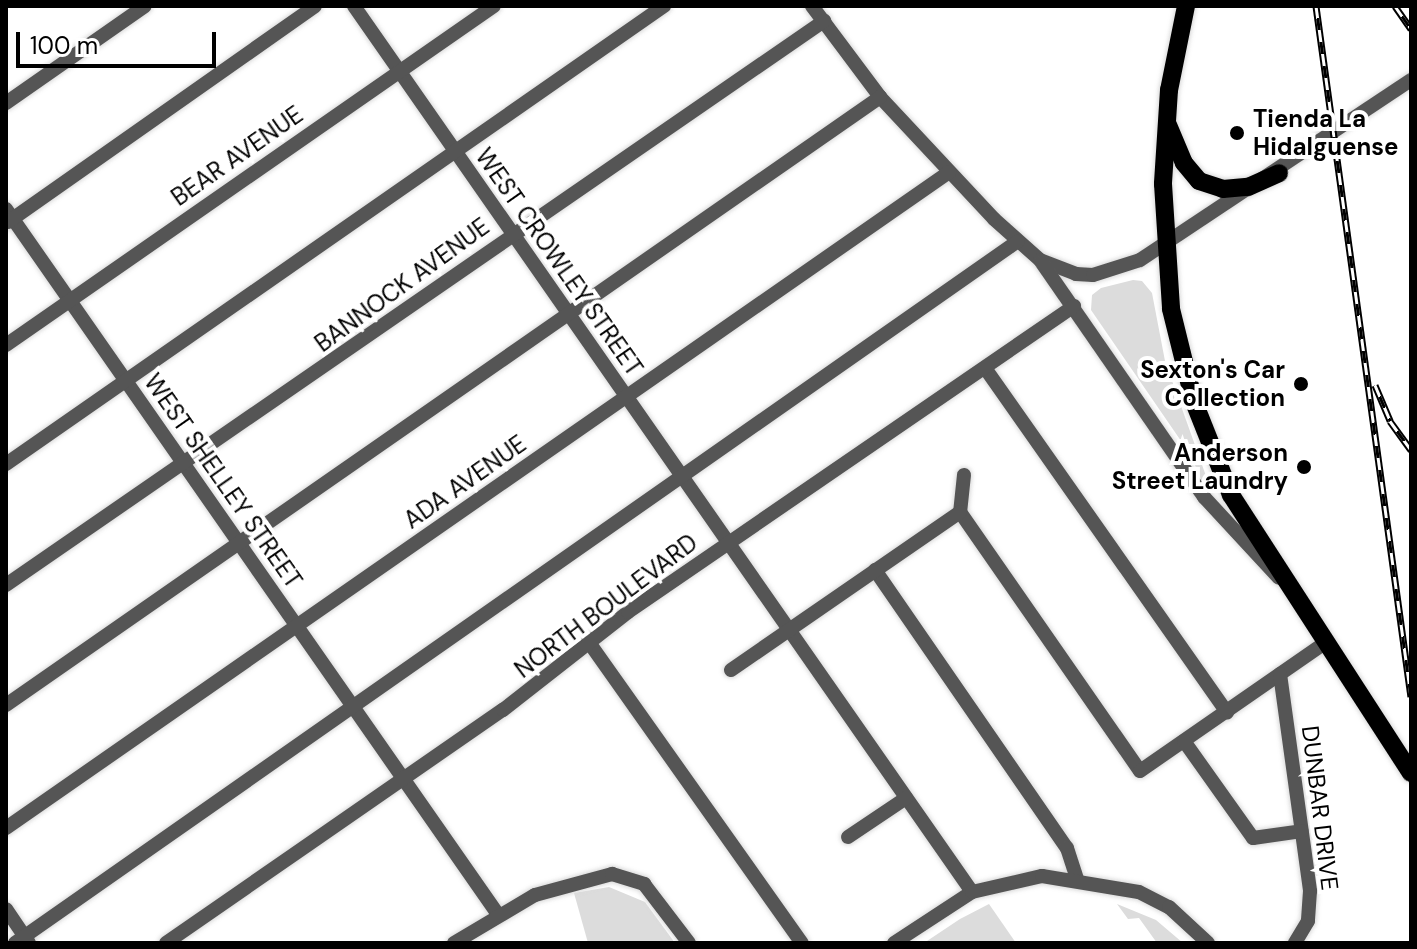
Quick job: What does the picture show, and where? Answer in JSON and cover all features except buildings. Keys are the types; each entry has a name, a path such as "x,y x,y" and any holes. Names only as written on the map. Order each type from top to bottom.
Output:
{"main road":[{"path":"1186,6 1166,122 1167,242 1171,309 1194,402 1231,495 1411,773"},
{"path":"1166,122 1184,163 1199,181 1223,189 1248,187 1279,173"}],"street":[{"path":"6,103 145,6"},
{"path":"8,217 315,6"},
{"name":"WEST CROWLEY STREET","path":"354,6 972,892"},
{"name":"BEAR AVENUE","path":"6,345 494,6"},
{"path":"6,464 664,6"},
{"path":"812,6 880,97 994,219 1040,260 1204,497 1290,590"},
{"name":"BANNOCK AVENUE","path":"6,585 512,233 824,21"},
{"path":"1040,260 1059,270 1093,275 1140,260 1279,173 1411,80"},
{"path":"6,705 880,97"},
{"name":"ADA AVENUE","path":"6,828 949,172"},
{"name":"WEST SHELLEY STREET","path":"8,217 184,463 497,913"},
{"path":"6,909 23,940 353,705 1018,241"},
{"name":"NORTH BOULEVARD","path":"166,943 503,710 588,641 1074,306"},
{"path":"985,368 1227,712"},
{"path":"964,475 960,512 1140,771 1326,642"},
{"path":"731,670 960,512"},
{"path":"875,570 1067,848 1077,878"},
{"path":"588,641 802,943"},
{"name":"DUNBAR DRIVE","path":"1280,674 1310,907 1295,943"},
{"path":"1184,741 1253,838 1302,831"},
{"path":"848,837 906,798"},
{"path":"454,943 497,913 553,887 620,875 644,884 689,943"},
{"path":"894,943 972,892 1031,876 1077,878 1156,899 1208,943"}],"shaded area":[{"path":"1133,280 1142,281 1152,293 1165,361 1211,490 1207,492 1190,454 1091,310 1092,295 1101,288"},
{"path":"609,887 645,902 675,943 588,943 574,893"},
{"path":"989,904 1016,943 924,943 960,919"},
{"path":"1117,904 1156,920 1183,943 1157,943 1139,918 1128,919"}],"railway":[{"path":"1316,6 1411,697"},
{"path":"1395,6 1411,29"},
{"path":"1375,385 1390,421 1411,450"}],"place":[{"name":"Tienda La Hidalguense","path":"1237,133"},
{"name":"Sexton's Car Collection","path":"1301,384"},
{"name":"Anderson Street Laundry","path":"1304,467"}]}
